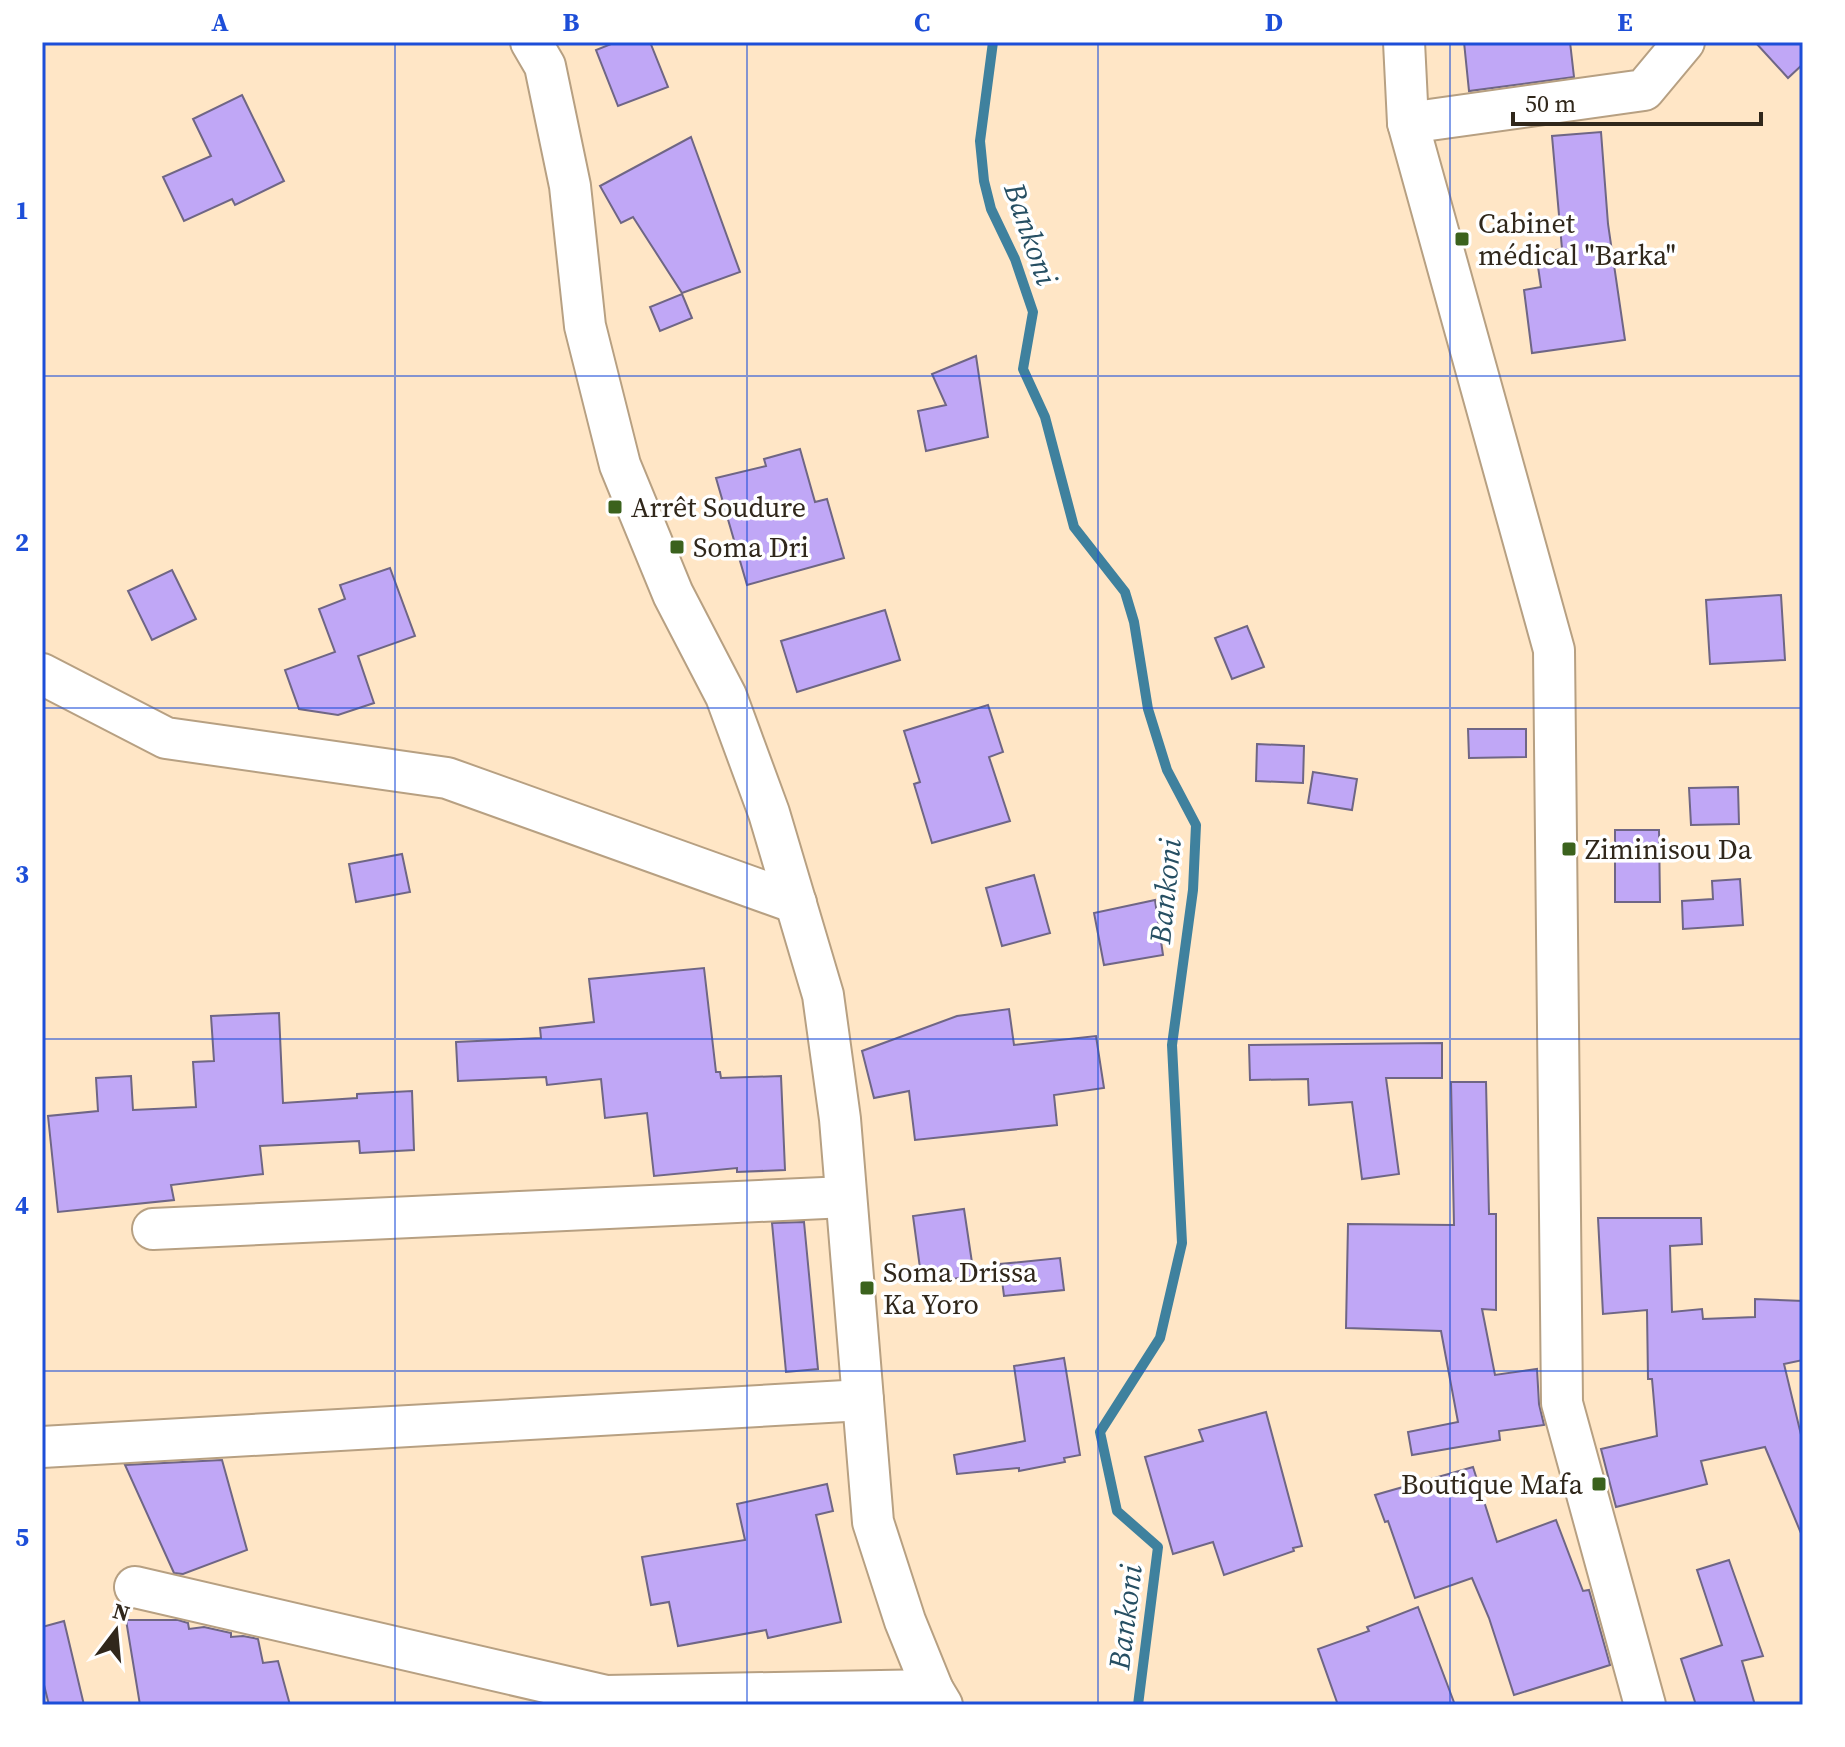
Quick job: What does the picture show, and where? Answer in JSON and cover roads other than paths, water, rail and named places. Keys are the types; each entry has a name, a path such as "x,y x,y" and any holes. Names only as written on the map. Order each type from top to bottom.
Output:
{"street":[{"path":"135,1587 606,1696 938,1697 905,1621 873,1522 840,1119 823,995 769,813 726,696 673,594 620,465 585,326 570,186 545,66 531,42"},
{"path":"1404,42 1408,123 1554,650 1562,1403 1645,1705"},
{"path":"1408,123 1644,90 1684,42"},
{"path":"42,674 166,738 447,778 796,903"},
{"path":"153,1229 846,1197"},
{"path":"42,1447 863,1400"}],"waterway":[{"name":"Bankoni","path":"993,42 980,141 984,181 991,209 1015,259 1033,312 1023,369 1045,417 1074,527 1125,592 1134,622 1148,709 1167,770 1196,825 1193,890 1172,1045 1182,1243 1160,1338 1100,1432 1117,1511 1158,1547 1138,1705"}],"place":[{"name":"Cabinet médical \"Barka\"","path":"1462,239"},
{"name":"Arrêt Soudure","path":"615,507"},
{"name":"Soma Dri","path":"677,547"},
{"name":"Ziminisou Da","path":"1569,849"},
{"name":"Soma Drissa Ka Yoro","path":"867,1288"},
{"name":"Boutique Mafa","path":"1599,1484"}]}
